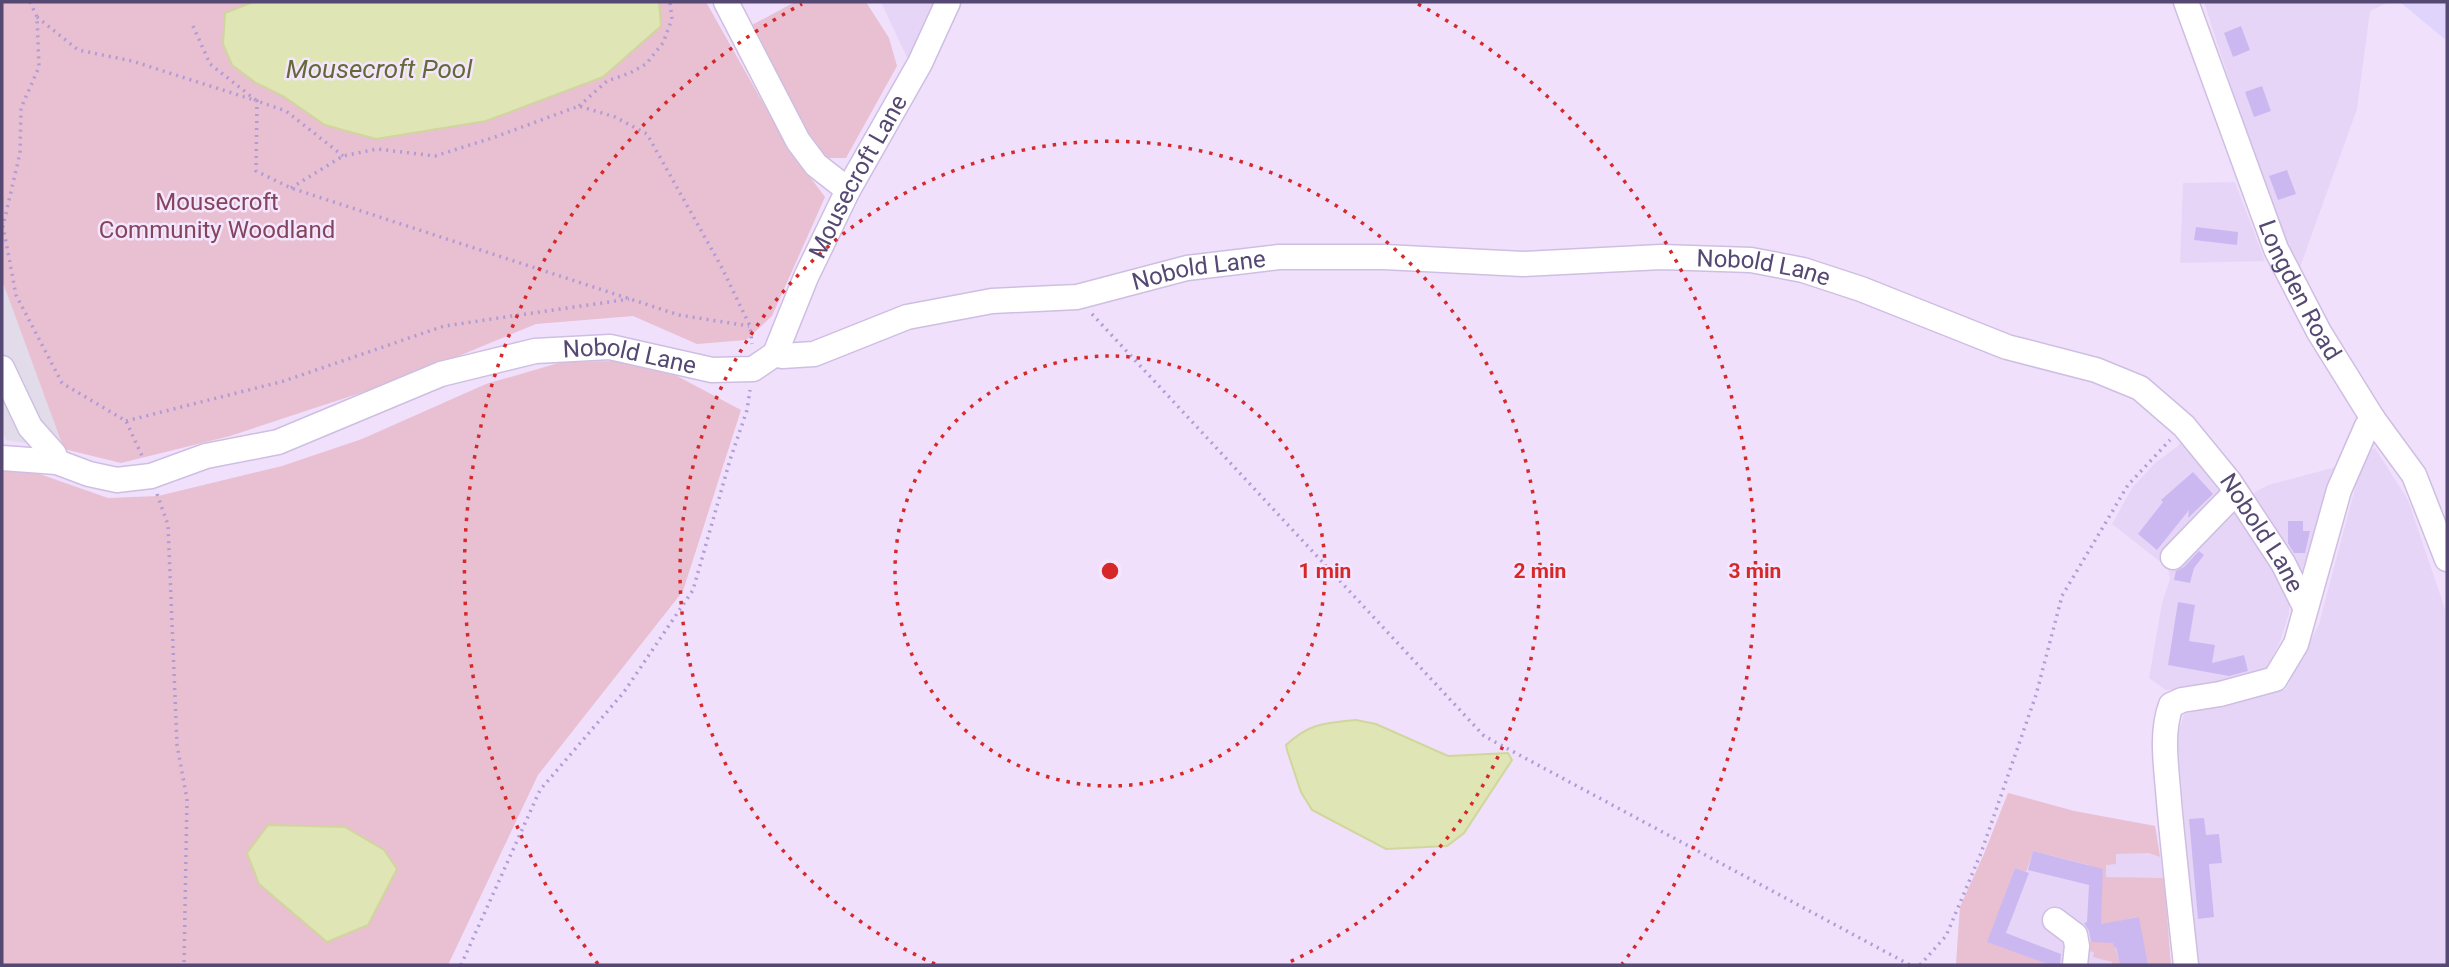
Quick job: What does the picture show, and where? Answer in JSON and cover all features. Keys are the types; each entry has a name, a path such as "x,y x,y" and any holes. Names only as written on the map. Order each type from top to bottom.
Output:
{"street":[{"path":"726,2 797,141 816,165 848,190"},
{"name":"Mousecroft Lane","path":"775,354 806,277 848,190 920,63 948,2"},
{"name":"Longden Road","path":"2186,2 2276,249 2319,332 2373,419 2414,475 2447,559"},
{"name":"Nobold Lane","path":"775,354 814,354 907,317 992,302 1077,297 1187,268 1279,257 1384,257 1522,264 1661,257 1751,260 1803,270 1861,289 2007,347 2096,370 2140,388 2184,426 2236,492 2283,563 2305,607"},
{"name":"Nobold Lane","path":"2,458 57,462 89,474 117,480 150,476 206,456 278,442 441,374 535,351 610,347 712,370 753,369"},
{"path":"753,369 775,354"},
{"path":"2,368 30,427 54,454 57,462"},
{"name":"Nobold Lane","path":"2186,965 2168,786 2166,718 2171,705 2182,700 2220,694 2275,680 2296,644 2339,490 2367,426 2373,419"},
{"path":"2173,556 2236,492"},
{"path":"2054,920 2075,935 2075,965"}],"path":[{"path":"30,2 37,17 40,67 21,108 20,153 3,226 16,295 62,383 126,421 142,456"},
{"path":"291,188 343,156 377,149 435,156 579,106 607,81 646,64 663,43 672,19 670,2"},
{"path":"37,17 78,50 132,61 286,111 343,156"},
{"path":"193,26 210,64 257,101"},
{"path":"257,101 256,171 291,188 679,315 750,326"},
{"path":"461,965 540,790 624,692 694,590 730,460 747,410 753,369 750,326 721,266 647,134 615,117 579,106"},
{"path":"1077,297 1484,736 1910,965"},
{"path":"126,421 284,381 444,326 631,298"},
{"path":"1920,965 1946,936 1981,853 2036,695 2062,596 2128,485 2184,426"},
{"path":"158,496 167,524 177,744 187,799 184,965"}],"shaded area":[{"path":"881,2 937,2 910,64"},
{"path":"2204,2 2389,2 2370,11 2357,109 2299,270 2283,248"},
{"path":"2400,2 2447,2 2447,41"},
{"path":"2235,182 2265,261 2180,263 2183,183"},
{"path":"2,280 64,449 6,440 2,431"},
{"path":"2183,439 2237,512 2289,591 2289,613 2281,639 2266,670 2206,688 2166,690 2149,678 2162,603 2170,579 2168,568 2112,524 2132,488"},
{"path":"2375,448 2408,500 2447,621 2447,965 2197,965 2177,736 2184,714 2286,689 2319,624 2359,473 2368,451"},
{"path":"2336,467 2299,580 2246,497 2268,485"},
{"path":"2008,793 2074,811 2155,826 2164,878 2170,965 1956,965 1960,907"}],"green space":[{"name":"Mousecroft Community Woodland","path":"2,2 706,2 789,149 825,197 772,316 746,340 697,344 633,316 536,324 403,379 230,436 121,463 64,449 2,280"},
{"path":"795,2 866,2 889,38 897,66 846,158 824,158 801,137 752,25"},
{"path":"617,361 677,376 741,410 683,591 538,775 448,965 2,965 2,466 14,465 108,498 158,496 282,466 362,439 486,384 562,362"},
{"path":"2008,793 2074,811 2155,826 2160,857 2149,853 2116,854 2116,864 2106,865 2106,877 2164,878 2171,965 2148,965 2138,917 2109,923 2120,965 2112,965 2112,962 2093,957 2094,952 2084,950 2084,942 2097,942 2089,865 2033,851 2026,872 2015,868 1988,942 2050,965 1956,965 1960,907"}],"water":[{"name":"Mousecroft Pool","path":"253,2 659,2 661,26 603,77 486,121 376,139 325,125 283,96 256,83 232,65 223,44 225,13"},
{"path":"1356,720 1376,724 1448,756 1508,753 1512,760 1464,833 1447,846 1386,849 1312,810 1301,792 1287,750 1286,745 1311,728 1327,723"},
{"path":"268,825 345,827 384,850 397,869 368,925 327,942 259,884 247,853"}],"building":[{"path":"2241,26 2250,50 2233,57 2224,33"},
{"path":"2262,86 2271,111 2254,117 2245,92"},
{"path":"2287,170 2296,194 2278,200 2269,176"},
{"path":"2196,227 2238,232 2237,245 2194,240"},
{"path":"2193,472 2213,494 2188,518 2189,510 2157,550 2138,534 2163,502 2161,500"},
{"path":"2288,521 2303,521 2303,531 2310,531 2305,553 2294,553 2288,543"},
{"path":"2199,551 2204,555 2194,568 2190,583 2174,580 2176,571 2184,567"},
{"path":"2178,602 2195,605 2189,641 2215,645 2212,663 2244,655 2248,671 2229,676 2168,665"},
{"path":"2204,818 2206,835 2219,834 2222,863 2209,864 2214,917 2198,919 2189,819"},
{"path":"2033,851 2103,869 2101,924 2139,917 2148,965 2120,965 2113,943 2091,942 2084,923 2087,922 2089,885 2028,870"},
{"path":"2015,868 2029,873 2006,933 2061,954 2060,965 2050,965 1987,942"}]}
